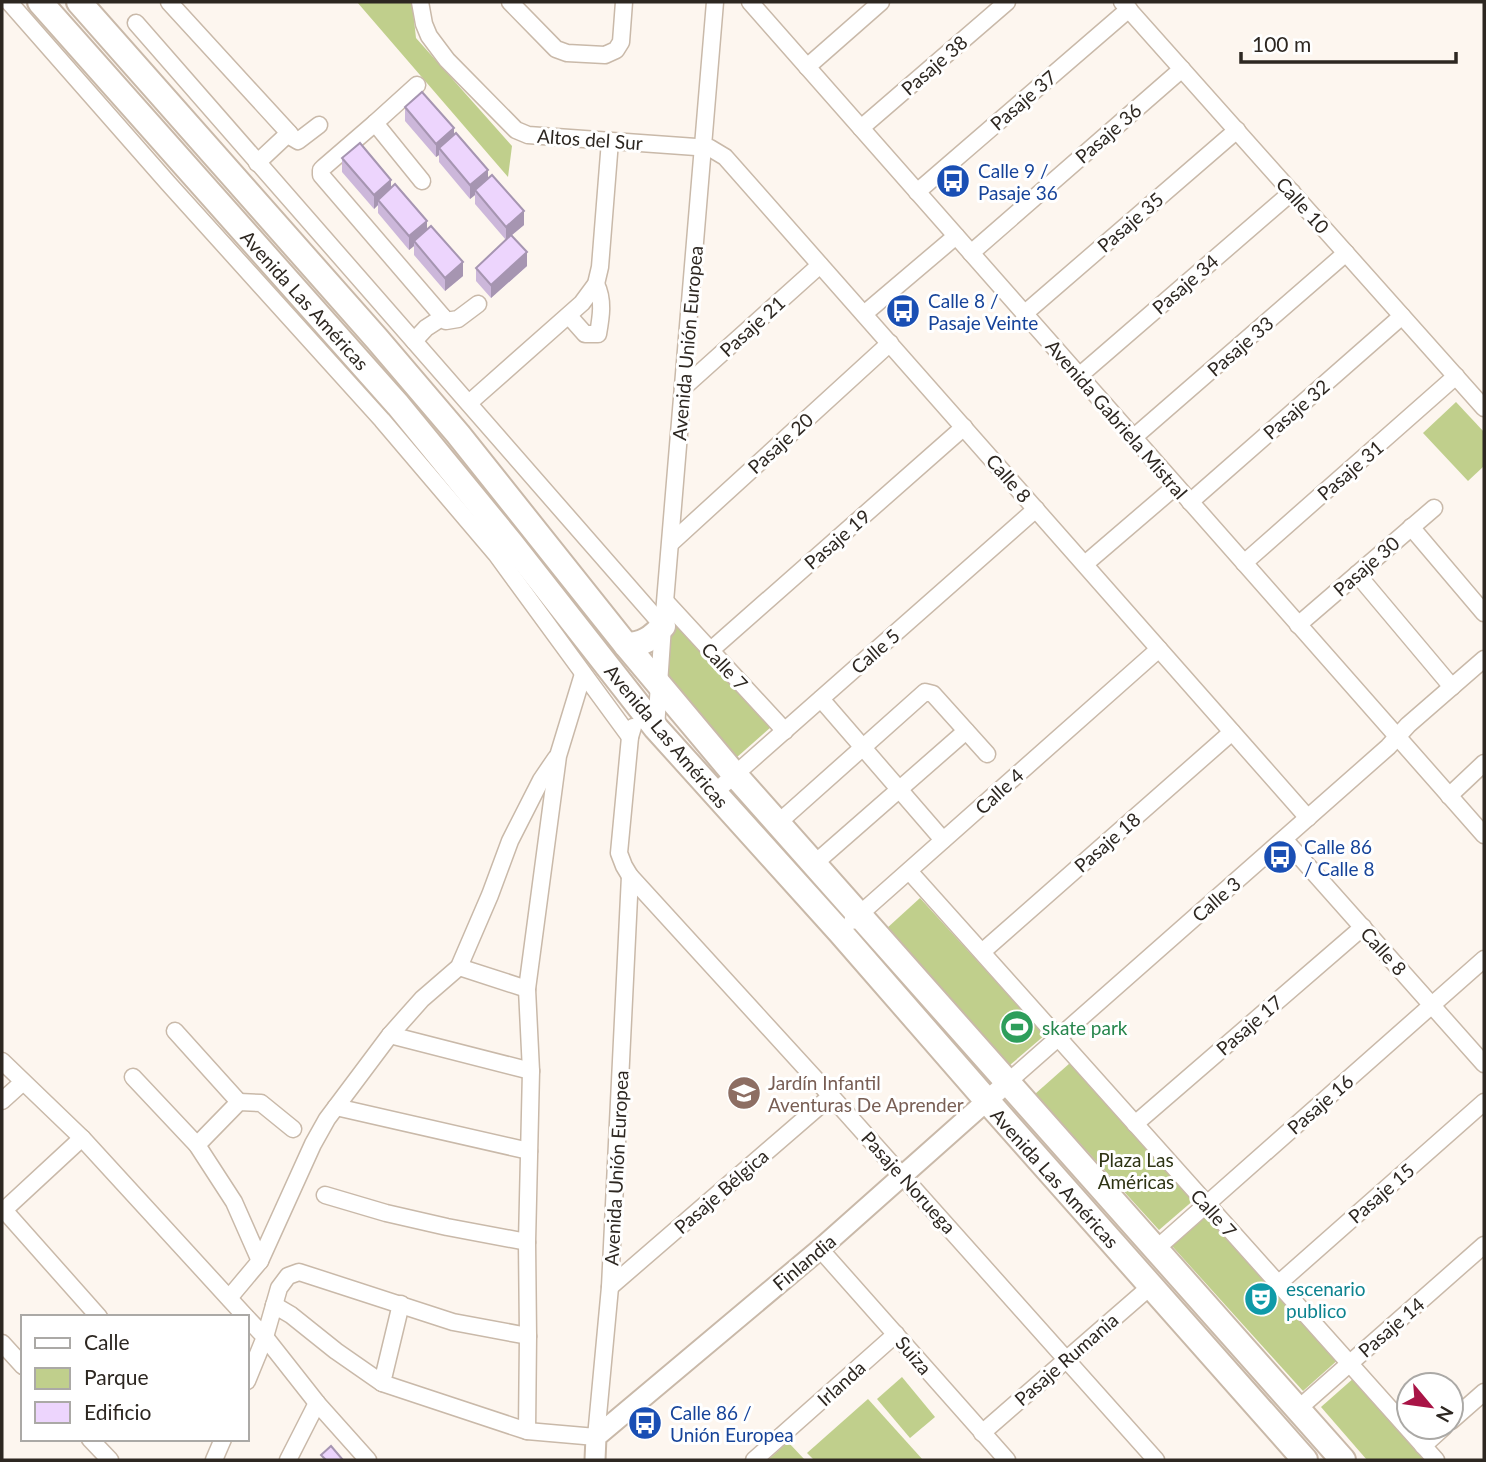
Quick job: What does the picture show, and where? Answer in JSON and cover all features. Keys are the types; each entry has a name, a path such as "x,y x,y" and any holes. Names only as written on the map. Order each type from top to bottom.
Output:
{"main road":[{"name":"Avenida Las Américas","path":"40,2 398,405 503,533 656,728 1305,1460"},
{"name":"Avenida Las Américas","path":"79,2 386,349 735,775 1343,1460"},
{"path":"626,645 646,642 664,614"}],"street":[{"path":"9,2 382,420 496,554 630,737"},
{"path":"169,2 293,138 298,141 319,125"},
{"name":"Altos del Sur","path":"421,2 424,24 429,36 447,60 516,130 528,135 703,148"},
{"path":"510,2 556,49 567,53 605,55 616,50 621,42 624,2"},
{"name":"Avenida Unión Europea","path":"656,728 715,2"},
{"path":"807,67 881,2"},
{"name":"Pasaje 38","path":"861,128 1007,2"},
{"name":"Avenida Gabriela Mistral","path":"753,3 1484,835"},
{"name":"Calle 10","path":"1125,5 1484,408"},
{"name":"Pasaje 37","path":"917,192 1125,5"},
{"path":"136,23 469,404 664,614"},
{"name":"Pasaje 36","path":"971,253 1182,69"},
{"path":"417,85 324,167 321,175 446,321 458,319 478,304"},
{"path":"375,123 422,180"},
{"name":"Pasaje 35","path":"1024,314 1237,130"},
{"path":"257,163 289,133"},
{"path":"469,404 569,316 596,284 600,267 610,141"},
{"name":"Calle 8","path":"703,148 714,150 725,157 1308,818"},
{"name":"Pasaje 34","path":"1079,376 1292,192"},
{"path":"864,314 956,236"},
{"name":"Pasaje 33","path":"1133,438 1346,253"},
{"name":"Pasaje 21","path":"683,388 820,265"},
{"path":"569,316 585,334 598,334 601,302 596,284"},
{"name":"Pasaje 32","path":"1190,502 1402,316"},
{"path":"414,341 426,328 443,317"},
{"name":"Pasaje 20","path":"671,543 890,343"},
{"name":"Pasaje 31","path":"1244,563 1456,376"},
{"name":"Pasaje 19","path":"711,650 964,427"},
{"path":"1085,564 1176,486"},
{"name":"Pasaje 30","path":"1298,625 1434,508"},
{"name":"Calle 5","path":"714,793 1036,509"},
{"path":"1411,527 1484,613"},
{"path":"1357,574 1452,687"},
{"name":"Calle 7","path":"664,614 711,650 785,731"},
{"name":"Calle 4","path":"839,932 1159,649"},
{"name":"Calle 3","path":"1008,1082 1484,659"},
{"path":"527,1431 531,1071 527,989 558,756 583,674"},
{"path":"622,686 645,692 660,685"},
{"path":"778,823 925,692 933,694 987,754"},
{"path":"821,699 943,840"},
{"path":"630,876 619,853 630,737 639,707"},
{"path":"814,863 966,732"},
{"name":"Pasaje 18","path":"982,952 1232,732"},
{"path":"229,1298 260,1261 327,1119 390,1035 422,999 459,967 510,841 541,780 558,756"},
{"path":"1449,796 1484,764"},
{"name":"Calle 8","path":"1284,839 1484,1064"},
{"name":"Calle 7","path":"909,871 1436,1460"},
{"name":"Avenida Unión Europea","path":"595,1460 610,1287 630,876"},
{"name":"Pasaje Noruega","path":"630,876 903,1175 1156,1460"},
{"name":"Pasaje 17","path":"1135,1124 1363,927"},
{"name":"Pasaje 16","path":"1156,1249 1484,959"},
{"path":"459,967 527,989"},
{"path":"175,1031 239,1102 261,1103 293,1129"},
{"path":"390,1035 531,1071"},
{"path":"2,1061 82,1138 244,1315"},
{"path":"133,1077 197,1145 234,1202 260,1261"},
{"path":"2,1101 23,1082"},
{"name":"Finlandia","path":"596,1437 820,1249 1008,1082"},
{"name":"Pasaje Bélgica","path":"610,1287 831,1096"},
{"path":"197,1145 239,1102"},
{"name":"Pasaje 15","path":"1279,1284 1484,1102"},
{"path":"337,1107 530,1151"},
{"path":"82,1138 3,1211 97,1315"},
{"path":"325,1195 386,1213 527,1242"},
{"name":"Pasaje 14","path":"1298,1409 1484,1245"},
{"name":"Suiza","path":"820,1249 1007,1460"},
{"path":"248,1379 265,1337 279,1288 288,1276 299,1272 453,1322 528,1336"},
{"name":"Pasaje Rumania","path":"982,1433 1151,1286"},
{"path":"382,1382 401,1304"},
{"path":"274,1306 291,1315 336,1351 382,1382 527,1431 596,1437"},
{"path":"248,1319 368,1460"},
{"name":"Irlanda","path":"754,1460 896,1334"},
{"path":"2,1343 21,1364"},
{"path":"1465,1409 1484,1392"},
{"path":"288,1460 317,1403"},
{"path":"92,1441 110,1460"},
{"path":"1423,1446 1429,1441"}],"green space":[{"path":"357,2 412,2 416,38 512,146 508,177"},
{"path":"1456,402 1484,432 1484,466 1468,481 1423,433"},
{"path":"670,614 771,727 736,758 667,680"},
{"path":"920,898 1045,1035 1010,1065 886,929"},
{"name":"Plaza Las Américas","path":"1070,1063 1195,1199 1159,1230 1035,1094"},
{"name":"Plaza Las Américas","path":"1209,1214 1340,1358 1303,1391 1172,1246"},
{"path":"902,1377 935,1417 910,1438 877,1399"},
{"path":"1355,1377 1395,1422 1395,1441 1411,1441 1428,1460 1367,1460 1321,1407"},
{"path":"868,1399 923,1460 814,1460 807,1453"},
{"path":"788,1442 805,1460 768,1460"}],"building":[{"path":"422,92 454,128 436,144 405,107"},
{"path":"456,133 488,170 470,185 439,148"},
{"path":"360,143 391,180 374,195 342,158"},
{"path":"492,175 524,211 506,227 475,190"},
{"path":"395,184 427,221 409,236 378,200"},
{"path":"431,226 463,262 445,278 414,241"},
{"path":"511,235 527,252 491,285 476,268"},
{"path":"331,1446 343,1460 326,1460 321,1455"}],"place":[{"name":"Calle 9 / Pasaje 36","path":"953,181"},
{"name":"Calle 8 / Pasaje Veinte","path":"903,311"},
{"name":"Calle 86 / Calle 8","path":"1280,857"},
{"name":"skate park","path":"1017,1027"},
{"name":"Jardín Infantil Aventuras De Aprender","path":"744,1093"},
{"name":"escenario publico","path":"1261,1299"},
{"name":"Calle 86 / Unión Europea","path":"645,1423"}]}
